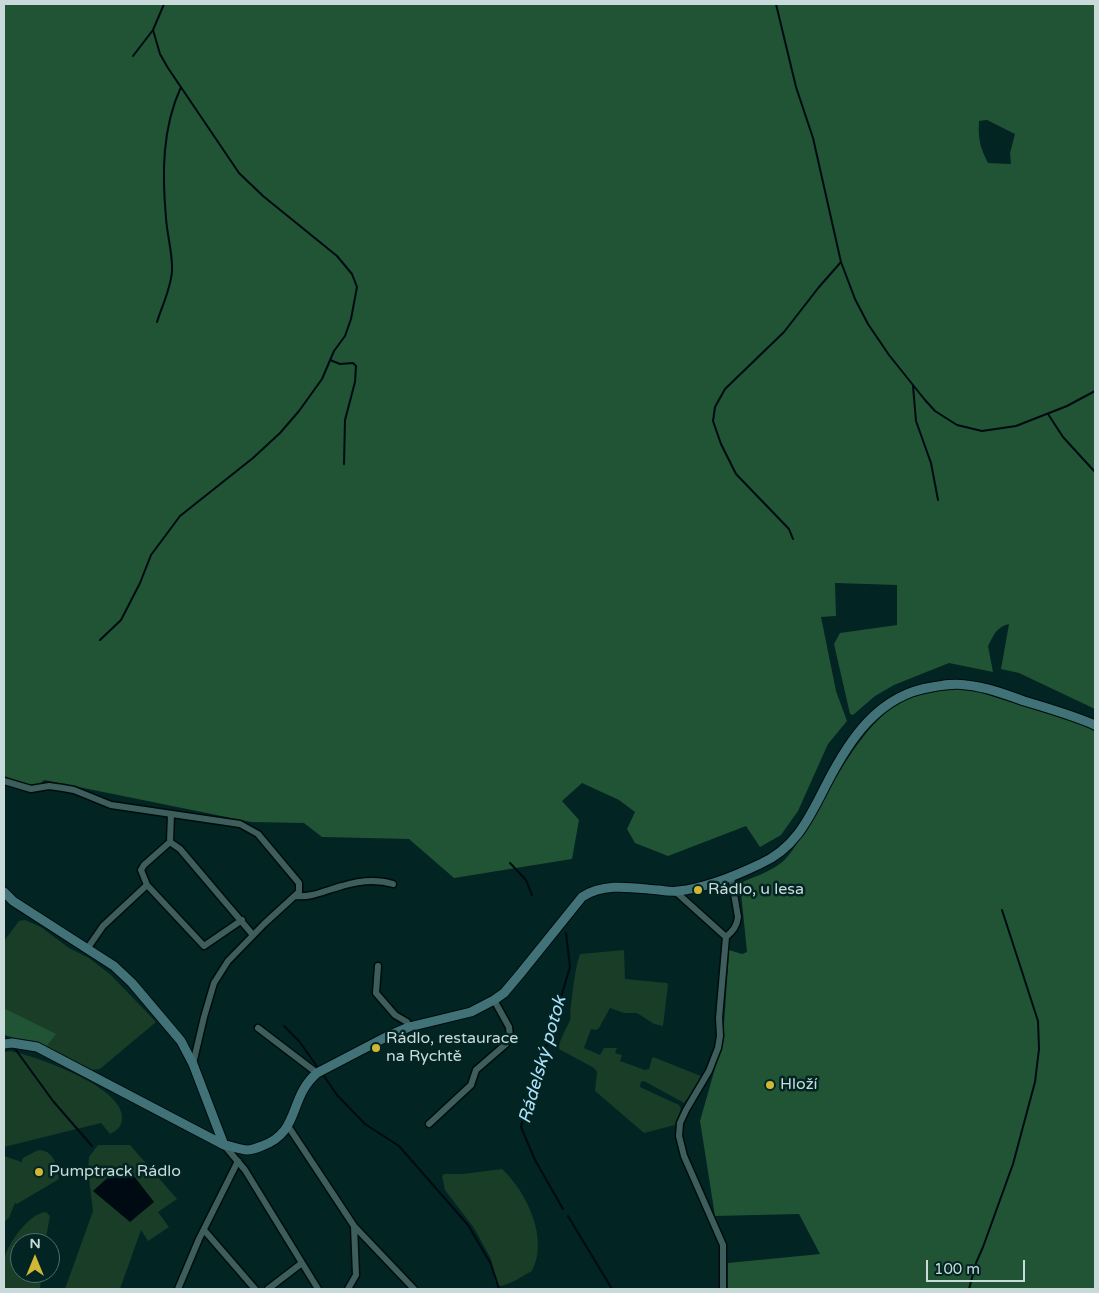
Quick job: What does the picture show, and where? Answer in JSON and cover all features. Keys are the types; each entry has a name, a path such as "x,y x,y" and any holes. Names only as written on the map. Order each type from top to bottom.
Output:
{"street":[{"path":"4,1044 12,1043 37,1047 224,1145 249,1150 268,1144 282,1135 288,1126 302,1090 307,1082 316,1074 409,1027 471,1012 494,1000 504,992 582,897 590,892 598,889 618,887 676,892 730,876 774,857 796,840 839,760 860,730 880,710 904,695 922,688 948,684 966,685 992,690 1095,725"},
{"path":"4,781 31,789 49,786 74,790 111,806 240,824 258,834 299,883 299,892 228,961 214,983 193,1064"},
{"path":"172,814 170,842 144,865 141,870 147,885 204,946 242,920"},
{"path":"170,842 180,849 253,935"},
{"path":"723,1289 723,1246 684,1156 679,1136 680,1123 709,1071 718,1048 726,937 733,931 738,917 730,876"},
{"path":"295,896 305,897 343,885 367,882 384,881 393,884"},
{"path":"87,949 103,926 147,885"},
{"path":"4,892 13,902 114,966 132,983 181,1041 193,1064 224,1145 238,1161 261,1194 318,1289"},
{"path":"676,892 726,937"},
{"path":"378,966 376,993 395,1015 407,1022 409,1027"},
{"path":"429,1124 471,1085 476,1070 510,1037 508,1027 494,1000"},
{"path":"258,1028 316,1074"},
{"path":"288,1126 354,1226 414,1289"},
{"path":"178,1289 238,1161"},
{"path":"348,1289 356,1275 354,1226"},
{"path":"204,1230 255,1289"},
{"path":"268,1289 302,1263"}],"green space":[{"path":"4,4 1095,4 1095,709 1019,673 1001,669 1009,624 998,629 988,646 993,672 949,663 894,685 875,696 853,715 850,714 834,644 840,633 897,625 897,585 835,583 836,616 821,617 836,691 847,721 828,744 798,811 781,835 760,847 746,826 668,856 635,843 627,829 635,812 619,800 582,783 562,801 579,820 572,859 454,878 409,839 322,837 304,823 251,822 44,780 40,784 27,784 4,776","holes":["987,120 1015,134 1010,153 1011,164 988,163 980,143 979,121"]},
{"path":"963,687 1087,726 1095,732 1095,1289 728,1289 728,1263 820,1254 799,1214 715,1216 700,1121 723,1040 729,950 742,954 747,952 740,883 772,869 785,860 802,836 850,754 874,724 887,712 915,695"},
{"path":"25,920 41,927 69,948 89,958 111,975 156,1022 100,1069 92,1070 46,1047 55,1034 4,1008 4,941 19,921"},
{"path":"624,950 625,979 667,983 663,1026 654,1024 637,1013 624,1013 610,1008 599,1028 596,1030 591,1029 584,1048 600,1055 604,1048 617,1048 615,1053 622,1055 620,1061 645,1070 649,1069 653,1057 701,1076 702,1079 684,1103 644,1081 641,1082 640,1087 679,1105 681,1109 675,1125 644,1133 595,1091 597,1072 594,1068 559,1049 561,1038 570,1020 574,979 580,954"},
{"path":"4,1008 56,1034 46,1047 4,1035"},
{"path":"10,1051 38,1059 75,1074 108,1094 118,1105 122,1117 119,1127 110,1134 101,1123 4,1147 4,1052"},
{"path":"98,1145 130,1145 177,1199 158,1212 169,1227 148,1241 141,1230 120,1289 65,1289 93,1211 88,1171 89,1157"},
{"name":"Pumptrack Rádlo","path":"38,1150 48,1153 54,1159 59,1179 17,1204 15,1203 9,1218 4,1222 4,1156 21,1163 23,1158"},
{"path":"502,1169 520,1190 527,1203 537,1231 538,1245 537,1258 532,1271 513,1282 500,1286 495,1282 491,1259 474,1228 445,1190 442,1176 444,1174 463,1174"},
{"path":"46,1212 50,1216 47,1233 18,1233 26,1224 39,1214"},
{"path":"10,1245 10,1283 41,1283 40,1289 4,1289 3,1264"}],"shaded area":[{"path":"115,1171 130,1171 154,1202 130,1222 93,1191"}],"waterway":[{"path":"100,640 121,620 140,583 151,555 180,516 253,458 280,433 299,411 322,379 334,351 345,336 351,319 357,287 352,274 337,256 263,196 239,173 160,54 153,30 164,4"},
{"path":"776,4 796,87 813,138 841,262 855,299 868,324 889,355 925,400 935,411 957,425 982,431 1016,426 1067,406 1095,391"},
{"path":"133,56 153,30"},
{"path":"157,322 168,290 172,271 166,218 164,168 170,119 181,87"},
{"path":"793,539 789,529 736,474 721,444 713,421 715,407 725,389 784,332 841,262"},
{"path":"330,360 340,364 353,363 356,366 355,382 345,420 344,464"},
{"path":"913,386 916,421 931,463 938,500"},
{"path":"1048,414 1063,437 1095,472"},
{"name":"Rádelský potok","path":"510,863 526,880 532,895"},
{"path":"969,1289 976,1263 1013,1164 1035,1082 1039,1049 1038,1021 1002,910"},
{"name":"Rádelský potok","path":"552,1027 570,967 566,933"},
{"path":"284,1026 299,1041 319,1069"},
{"name":"Rádelský potok","path":"550,1034 529,1094 521,1127 535,1160 563,1209"},
{"path":"13,1046 53,1101 92,1146"},
{"path":"322,1073 337,1095 365,1124 399,1146 468,1225 491,1264 499,1289"},
{"name":"Rádelský potok","path":"568,1216 612,1289"}],"place":[{"name":"Rádlo, u lesa","path":"698,890"},
{"name":"Rádlo, restaurace na Rychtě","path":"376,1048"},
{"name":"Hloží","path":"770,1085"},
{"name":"Pumptrack Rádlo","path":"39,1172"}]}
